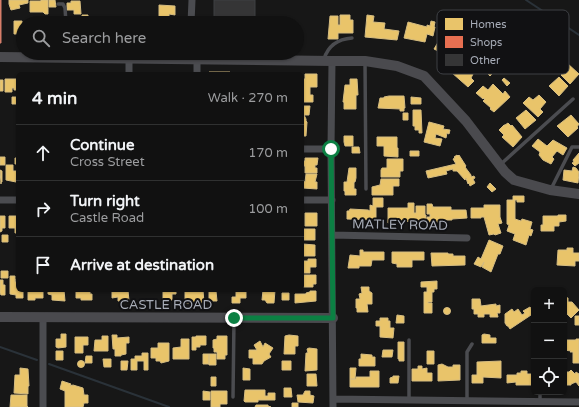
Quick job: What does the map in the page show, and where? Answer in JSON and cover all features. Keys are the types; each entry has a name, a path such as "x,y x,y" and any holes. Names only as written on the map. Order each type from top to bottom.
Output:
{"street":[{"path":"191,16 192,0"},
{"path":"0,57 16,57"},
{"path":"129,60 129,72"},
{"path":"193,60 196,72"},
{"path":"304,60 365,61 397,66 424,76 466,120 500,165 514,180 550,190 579,194"},
{"path":"328,60 332,200 333,407"},
{"path":"304,149 331,149"},
{"path":"0,200 16,200"},
{"path":"304,200 332,200"},
{"name":"MATLEY ROAD","path":"332,235 467,238"},
{"name":"CASTLE ROAD","path":"0,317 333,318"},
{"path":"43,317 43,407"},
{"path":"333,399 537,403 579,402"}],"lane":[{"path":"58,4 63,4 66,16"},
{"path":"328,60 327,51 331,47 343,39 352,38"},
{"path":"365,61 366,189"},
{"path":"500,165 573,99"},
{"path":"550,190 572,147 579,147"},
{"path":"233,397 234,318"},
{"path":"409,340 409,400"},
{"path":"467,401 466,352 472,344"}],"building: Homes":[{"path":"9,0 28,0 28,3 19,5 20,8 11,10"},
{"path":"48,0 48,14 43,12 30,12 30,1"},
{"path":"49,0 55,0 56,7 49,7"},
{"path":"71,1 80,1 81,14 74,14 74,10 67,10 67,3 71,3"},
{"path":"159,5 175,6 175,15 169,14 169,16 159,16"},
{"path":"340,15 350,15 350,20 353,20 353,33 338,33 338,39 328,39 330,16 338,16 338,25 340,25"},
{"path":"367,15 374,16 373,22 385,23 384,29 399,31 397,40 365,37"},
{"path":"14,21 16,21 16,34 14,34"},
{"path":"431,21 435,22 433,36 427,34 425,42 404,38 408,22 427,27 427,25 430,26"},
{"path":"569,65 579,74 570,84 561,75 569,74"},
{"path":"305,74 317,74 317,87 310,87 310,95 313,95 313,102 304,102"},
{"path":"453,74 473,74 471,78 474,81 468,87"},
{"path":"559,77 568,86 559,96 549,86"},
{"path":"504,78 510,83 507,86 502,80"},
{"path":"5,79 16,79 16,90 12,88 12,92 5,92"},
{"path":"350,79 357,79 358,95 356,95 356,109 344,109 343,102 345,85 350,85"},
{"path":"0,80 3,80 3,91 0,91"},
{"path":"493,84 503,94 505,91 510,97 494,112 483,101 485,99 476,93 483,86 488,90"},
{"path":"539,95 546,102 540,109 543,112 538,117 523,103 529,97 533,100"},
{"path":"389,96 404,96 404,111 400,111 400,109 378,108 380,98"},
{"path":"12,97 16,97 16,104 12,104"},
{"path":"411,97 421,98 421,104 411,104"},
{"path":"304,106 310,106 309,115 304,115"},
{"path":"413,110 421,110 422,133 419,133 419,130 415,130 415,126 413,126"},
{"path":"526,110 536,120 525,129 516,118"},
{"path":"403,113 408,113 408,120 403,120"},
{"path":"304,115 307,122 306,136 304,136"},
{"path":"571,115 579,124 577,127 578,128 568,137 557,126"},
{"path":"429,122 444,126 443,129 450,130 449,134 447,133 446,138 436,134 435,138 442,139 440,146 424,142"},
{"path":"508,123 511,126 512,125 522,137 513,147 502,137 504,135 499,130"},
{"path":"344,136 353,136 353,146 345,146"},
{"path":"377,137 397,137 398,157 384,156 384,146 377,146"},
{"path":"538,139 547,146 553,140 567,148 563,155 557,151 552,157 554,159 551,164 543,160 539,155 540,152 532,146"},
{"path":"352,147 359,147 360,153 352,153"},
{"path":"410,151 419,151 419,156 410,156"},
{"path":"579,153 579,163 575,166 572,163"},
{"path":"459,155 466,166 465,167 471,177 474,176 475,178 473,179 475,183 470,186 466,178 465,180 457,171 453,171 453,169 446,171 447,174 428,178 426,171 456,164 453,159"},
{"path":"0,157 5,157 5,165 0,165"},
{"path":"305,158 318,158 317,165 315,165 315,168 317,168 317,173 305,173"},
{"path":"387,159 403,159 403,171 400,171 400,177 381,177 382,168 387,168"},
{"path":"6,165 13,165 13,171 16,171 16,182 6,180"},
{"path":"573,167 579,172 578,183 563,180 564,170 572,171"},
{"path":"349,168 356,168 354,189 356,189 356,195 345,195 344,182 347,182"},
{"path":"0,170 2,171 1,184"},
{"path":"306,174 317,174 315,182 317,182 317,189 304,188"},
{"path":"381,179 399,179 399,186 393,186 393,195 372,195 372,187 380,185"},
{"path":"490,183 496,189 492,192 487,187"},
{"path":"513,196 524,196 524,202 517,202 517,200 515,200 515,219 521,221 522,219 532,222 530,229 533,230 531,236 529,235 526,245 513,240 515,234 507,231 509,225 507,224 507,200 513,200"},
{"path":"373,198 383,198 383,207 376,207 376,220 347,219 347,211 350,209 370,211 370,205 373,206"},
{"path":"408,203 414,203 414,213 416,213 416,206 425,206 425,222 398,221 398,223 388,223 388,208 408,208"},
{"path":"427,204 432,204 433,207 451,207 451,210 466,210 467,218 445,220 446,222 427,222 427,217 430,217 430,214 427,214"},
{"path":"484,205 500,205 500,217 502,223 498,224 501,233 489,235 484,217 471,218 471,208 484,208"},
{"path":"305,213 317,213 317,226 305,226"},
{"path":"566,215 566,221 559,222 559,226 554,226 554,231 541,231 543,216"},
{"path":"0,216 5,216 5,228 2,228 2,231 0,232"},
{"path":"9,216 16,216 16,233 15,228 9,228"},
{"path":"304,229 315,229 315,240 304,240"},
{"path":"2,235 8,235 8,242 2,242"},
{"path":"489,240 503,246 491,272 482,267 484,262 481,267 474,264 478,257 481,259"},
{"path":"304,244 315,245 315,256 304,256"},
{"path":"567,248 573,248 573,253 579,253 579,261 575,261 575,266 557,265 558,250 567,250"},
{"path":"360,250 363,250 363,252 384,252 384,260 372,260 371,266 348,268 350,255 360,256"},
{"path":"392,252 424,252 424,260 412,260 412,267 397,267 397,264 392,263"},
{"path":"431,253 448,253 453,254 453,256 465,256 465,265 432,266"},
{"path":"308,259 316,259 316,267 310,267 310,273 304,273 304,261 308,261"},
{"path":"1,271 8,271 8,278 1,278"},
{"path":"304,275 316,275 316,284 313,284 313,287 304,287"},
{"path":"10,276 15,276 16,292 23,292 23,298 16,298 16,295 10,294"},
{"path":"0,280 3,280 3,285 5,285 5,295 1,295 0,293"},
{"path":"437,281 437,289 434,289 434,292 432,292 432,302 428,302 432,303 432,313 424,313 424,292 427,292 427,287 421,287 421,282"},
{"path":"361,287 369,287 369,291 372,293 372,304 367,304 368,312 357,312 356,299 360,299 359,294 362,293"},
{"path":"310,291 316,291 316,301 295,303 295,294 306,294"},
{"path":"28,292 43,292 43,298 28,300"},
{"path":"48,292 64,292 65,301 52,300 52,295 48,294"},
{"path":"76,292 90,292 90,294 92,294 92,300 81,300 81,298 76,298"},
{"path":"112,292 128,292 129,301 118,301 118,297 112,298"},
{"path":"163,292 176,292 176,294 172,294 172,300 163,300"},
{"path":"185,292 203,292 204,303 185,303"},
{"path":"209,292 216,292 217,301 209,301"},
{"path":"236,292 246,292 246,298 240,298 240,303 232,303 232,297 236,297"},
{"path":"263,292 275,292 274,303 267,303 265,300 262,300"},
{"path":"282,293 289,293 289,300 282,300"},
{"path":"567,298 568,302 572,302 579,310 571,318 567,314"},
{"path":"472,299 480,299 481,306 496,304 496,306 500,305 500,313 497,313 498,317 490,317 490,314 484,314 484,317 478,317 478,314 474,314 474,309 472,309"},
{"path":"530,307 531,315 510,329 505,323 505,314 512,309 514,312 518,309 522,315 525,313 523,311"},
{"path":"447,308 450,311 447,314 444,311"},
{"path":"397,315 404,316 404,323 396,323"},
{"path":"575,316 579,316 579,325 575,325"},
{"path":"380,318 388,318 388,321 390,321 390,328 394,328 393,338 380,337 380,326 376,326 376,321 380,321"},
{"path":"61,334 66,334 66,347 58,348 56,347 56,339 61,339"},
{"path":"112,335 117,335 117,338 129,337 129,343 126,343 126,354 115,356"},
{"path":"482,335 490,335 490,338 496,338 496,343 482,343"},
{"path":"102,336 108,336 108,351 94,351 95,340 102,340"},
{"path":"206,336 206,345 200,345 200,347 196,347 196,350 192,350 192,337"},
{"path":"217,336 227,336 227,355 225,355 225,359 217,359 217,352 214,352 213,340 217,339"},
{"path":"285,336 298,336 298,346 295,346 295,354 284,354"},
{"path":"75,337 88,337 88,345 83,345 83,353 75,353"},
{"path":"181,339 189,339 189,359 173,359 173,348 181,347"},
{"path":"579,339 579,363 573,363 573,352 567,350 567,340"},
{"path":"260,341 263,347 265,343 273,348 269,354 271,357 262,364 253,364 253,358 249,358 249,350 257,350 254,345"},
{"path":"398,342 404,342 404,361 399,361 398,359"},
{"path":"158,343 169,343 169,361 161,363 160,361 156,361 156,358 151,358 151,348 158,348"},
{"path":"307,349 317,349 317,370 305,371 306,353 308,353"},
{"path":"383,350 393,350 392,357 382,357"},
{"path":"56,351 63,351 63,360 56,360"},
{"path":"427,351 434,351 434,364 427,364"},
{"path":"142,353 148,353 148,370 144,370 144,361 137,361 137,370 131,370 131,359 135,359 135,356 142,356"},
{"path":"203,354 209,354 209,364 203,364"},
{"path":"209,354 216,354 216,365 209,365"},
{"path":"361,354 372,355 372,357 375,357 375,366 359,366"},
{"path":"86,356 92,356 92,363 85,363"},
{"path":"103,359 111,359 111,367 104,367"},
{"path":"81,360 85,364 81,368 77,364"},
{"path":"121,361 128,361 127,370 121,370"},
{"path":"282,361 291,361 291,370 282,370"},
{"path":"501,361 501,378 483,377 483,383 472,383 472,375 477,375 477,362"},
{"path":"442,364 448,367 460,365 460,380 438,381 438,365"},
{"path":"418,366 422,366 422,369 427,368 427,373 432,373 432,381 412,381 412,369 418,369"},
{"path":"20,368 28,369 28,394 14,393 15,375 20,375"},
{"path":"243,368 250,369 250,380 243,380"},
{"path":"350,368 356,368 355,379 350,379"},
{"path":"571,370 575,374 576,372 579,374 579,386 576,382 571,385 567,385 567,372"},
{"path":"370,371 379,371 379,387 350,387 350,379 356,379 356,377 370,377"},
{"path":"521,371 527,371 527,374 531,374 531,385 516,385 516,382 507,383 507,375 517,375 517,373 521,373"},
{"path":"307,374 316,374 317,386 307,386"},
{"path":"393,376 399,376 398,383 390,383 390,378"},
{"path":"211,377 216,377 216,386 211,386"},
{"path":"62,381 71,384 70,386 73,385 83,388 84,395 88,395 88,403 84,403 83,407 65,407 65,391 60,389"},
{"path":"284,388 291,388 292,397 284,397"},
{"path":"245,390 265,390 265,396 268,396 268,393 275,393 275,400 245,402"},
{"path":"203,391 210,392 210,400 203,400"},
{"path":"211,391 227,391 227,404 220,404 220,407 211,407"},
{"path":"305,391 310,391 310,395 314,396 313,403 298,402 297,395 303,395"},
{"path":"11,395 27,395 28,407 10,407"},
{"path":"292,403 298,403 298,407 292,407"},
{"path":"256,405 268,405 271,407 255,407"}],"building: Shops":[{"path":"1,0 1,43 0,43"}],"building: Other":[{"path":"214,0 255,0 255,16 214,16"}],"waterway":[{"path":"526,0 541,10"},
{"path":"569,28 579,35"},
{"path":"0,347 37,360"},
{"path":"49,364 169,407"}],"route":[{"path":"234,318 333,318 331,149"}]}
